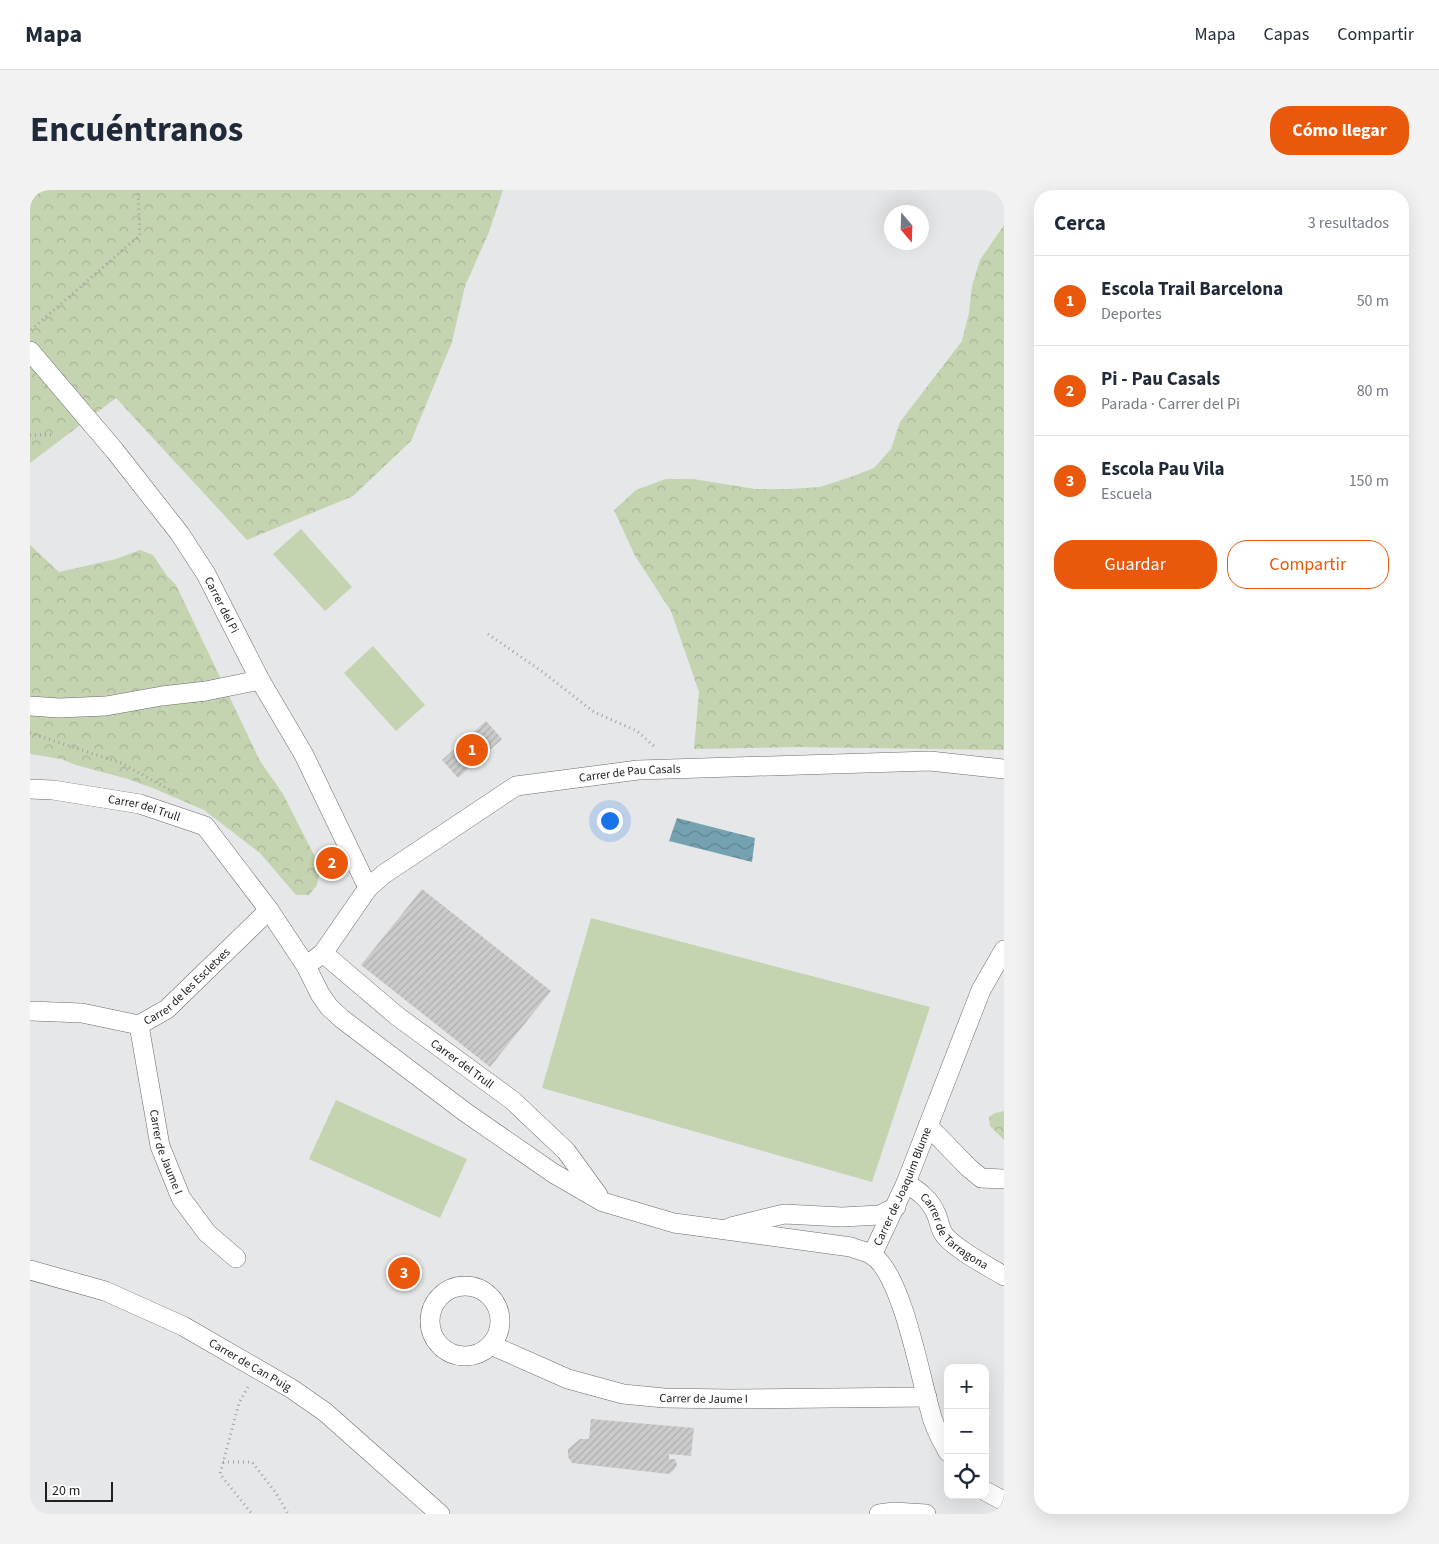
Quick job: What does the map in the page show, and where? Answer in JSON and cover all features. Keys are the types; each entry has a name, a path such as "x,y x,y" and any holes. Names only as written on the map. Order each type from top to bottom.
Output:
{"street":[{"name":"Carrer del Pi","path":"30,351 115,451 180,534 206,574 260,680 304,755 368,888"},
{"path":"30,706 59,708 106,706 162,696 206,691 260,680"},
{"name":"Carrer de Pau Casals","path":"323,953 368,888 384,874 516,786 638,770 679,768 930,761 1004,769"},
{"name":"Carrer del Trull","path":"30,789 53,790 140,804 205,826 269,910 306,966 329,1007 342,1019 465,1112 554,1173 603,1202 674,1223 851,1247 872,1255"},
{"name":"Carrer de les Escletxes","path":"30,1011 82,1013 139,1025 167,1009 269,910"},
{"name":"Carrer de Joaquim Blume","path":"944,1443 930,1412 920,1366 895,1289 886,1270 872,1255 906,1183 981,990 1004,950"},
{"path":"306,966 323,953"},
{"name":"Carrer del Trull","path":"323,953 397,1016 512,1100 566,1151 603,1202"},
{"name":"Carrer de Jaume I","path":"139,1025 160,1146 181,1198 207,1233 236,1258"},
{"path":"928,1126 968,1167 982,1178 1004,1179"},
{"name":"Carrer de Tarragona","path":"906,1183 923,1194 934,1211 940,1228 946,1237 956,1246 1004,1276"},
{"name":"Carrer del Trull","path":"718,1230 784,1214 842,1217 880,1215 896,1206"},
{"name":"Carrer de Can Puig","path":"30,1270 105,1291 184,1326 292,1389 325,1412 440,1514"},
{"name":"Carrer de Jaume I","path":"491,1344 568,1379 623,1394 664,1398 730,1400 927,1397"},
{"path":"989,1493 1004,1502"},
{"path":"879,1514 894,1512 926,1514"}],"path":[{"path":"30,331 140,235 138,190"},
{"path":"30,435 54,435"},
{"path":"488,634 540,670 594,712 637,731 679,768"},
{"path":"30,734 121,763 170,790 176,797"},
{"path":"252,1514 220,1474 239,1403 258,1369"},
{"path":"223,1462 252,1462 276,1493 288,1514"}],"green space":[{"path":"30,190 503,190 489,232 465,286 452,342 411,441 353,496 247,540 116,398 30,463"},
{"path":"1004,225 1004,750 797,747 694,749 699,692 671,611 635,556 614,510 636,490 666,479 693,479 755,489 790,489 820,487 874,468 891,449 900,422 962,341 969,313 972,286 980,260"},
{"path":"301,529 352,587 325,611 273,554"},
{"path":"30,545 59,572 116,559 140,550 153,555 167,576 176,585 260,761 283,794 316,859 320,870 317,885 309,895 296,895 260,853 204,810 128,779 61,759 30,754"},
{"path":"373,646 425,705 396,731 344,673"},
{"path":"591,918 930,1007 872,1182 542,1088"},
{"path":"336,1100 467,1159 440,1218 309,1159"},
{"path":"1004,1111 1004,1140 990,1126 989,1117"}],"water":[{"path":"677,818 755,838 752,862 669,841"}],"building":[{"path":"486,721 502,739 458,778 442,760"},
{"path":"422,889 551,991 490,1067 361,965"},
{"path":"591,1419 694,1428 691,1456 669,1454 669,1459 675,1459 677,1465 669,1474 572,1463 568,1457 568,1449 580,1439 589,1439"}],"place":[{"name":"Escola Trail Barcelona","path":"472,750"},
{"name":"Pi - Pau Casals","path":"332,863"},
{"name":"Escola Pau Vila","path":"404,1273"}]}
